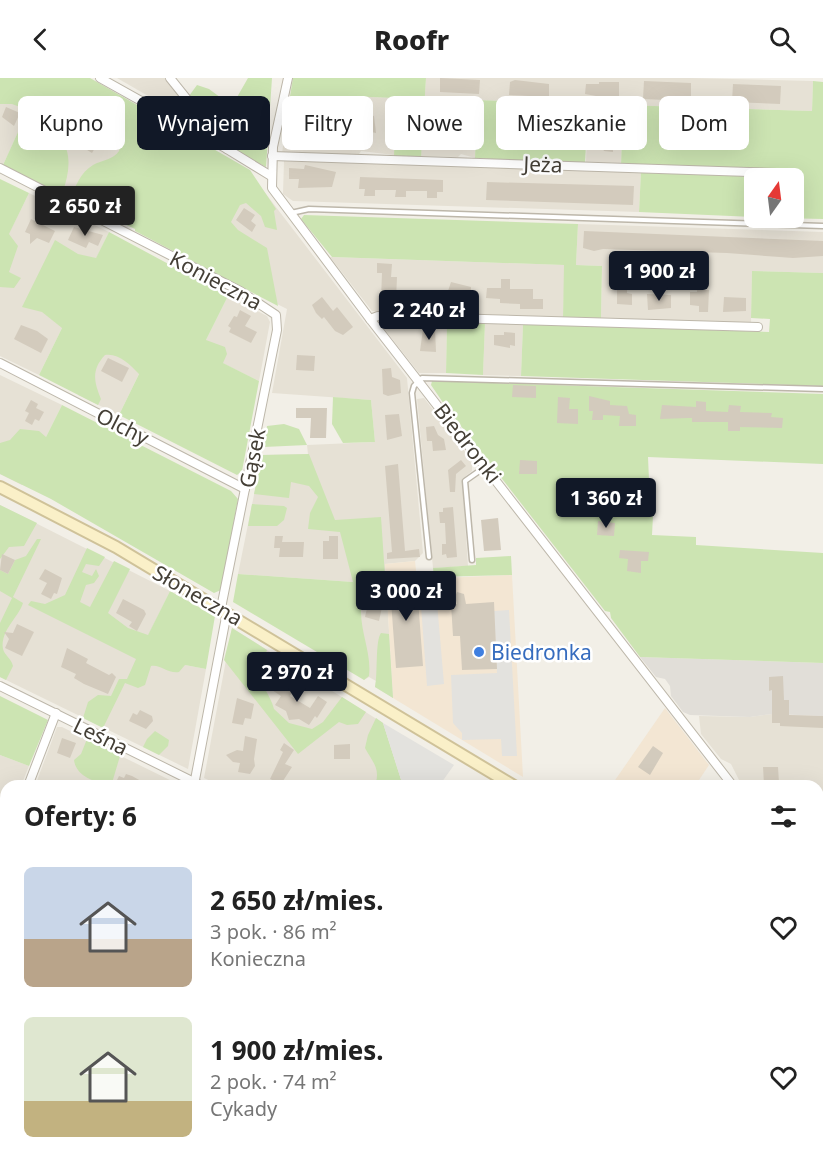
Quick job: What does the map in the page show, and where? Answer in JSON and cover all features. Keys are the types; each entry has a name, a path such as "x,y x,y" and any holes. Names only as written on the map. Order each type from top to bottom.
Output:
{"main road":[{"name":"Słoneczna","path":"0,487 83,528 224,610 504,780"}],"street":[{"path":"100,78 137,99"},
{"path":"170,78 184,96"},
{"name":"Biedronki","path":"288,78 272,156 272,188 370,319 729,780"},
{"path":"229,150 271,176"},
{"name":"Jeża","path":"272,156 744,171"},
{"name":"Konieczna","path":"0,168 240,291 271,310"},
{"name":"Gąsek","path":"198,780 245,489 277,330 278,318 271,310"},
{"path":"370,319 378,316 758,327"},
{"name":"Olchy","path":"0,363 245,489"},
{"name":"Leśna","path":"0,686 187,780"},
{"path":"30,780 56,713"}],"lane":[{"path":"290,213 309,209 823,226"},
{"path":"429,557 412,393 419,380 425,376 823,389"},
{"path":"472,560 465,481 485,466"}],"shaded area":[{"path":"0,78 43,78 35,96 18,96 18,132 3,165 0,164"},
{"path":"117,78 165,78 180,96 148,96"},
{"path":"426,78 690,78 813,81 812,111 749,109 749,96 659,96 659,106 647,106 647,96 496,96 496,101 484,100 484,96 425,96"},
{"path":"91,79 121,96 82,96"},
{"path":"373,97 385,98 385,150 394,150 394,155 361,151 359,154 282,154 283,150 373,150"},
{"path":"125,98 137,105 137,150 149,150 111,219 36,181 53,150 125,150"},
{"path":"421,150 475,150 475,158 461,154 458,157 421,156"},
{"path":"586,150 621,150 621,163 586,162"},
{"path":"284,161 641,171 639,212 293,201 283,194"},
{"path":"253,181 256,181 407,378 423,553 415,561 385,564 393,698 375,687 376,681 369,677 364,680 353,582 238,574 262,455 308,454 307,445 375,442 371,400 272,393 287,309 195,263"},
{"path":"29,193 109,232 39,375 0,356 0,251"},
{"path":"578,224 823,232 823,273 752,271 751,323 601,318 602,266 576,265"},
{"path":"330,257 565,265 563,317 372,311"},
{"path":"228,296 267,316 270,322 259,381 200,352"},
{"path":"385,320 447,322 446,373 419,373 382,326"},
{"path":"485,323 523,324 521,376 483,375"},
{"path":"113,324 153,345 119,415 78,395"},
{"path":"0,375 62,405 22,485 0,474"},
{"path":"424,398 472,461 472,471 462,479 468,566 433,568 417,399"},
{"path":"0,505 170,591 138,656 206,669 188,769 0,677"},
{"path":"415,561 417,579 512,575 523,777 393,698 385,564"},
{"path":"436,591 444,684 427,686 420,593"},
{"path":"509,610 517,756 502,756 501,739 462,740 462,733 453,723 451,675 497,673 494,611"},
{"path":"232,628 383,723 401,780 208,780 204,778"},
{"path":"640,657 823,663 823,716 690,715 683,712 671,696 670,686 665,679 656,677"},
{"path":"665,708 709,765 699,780 615,780"},
{"path":"772,714 823,716 823,780 739,780 731,764 721,759 701,734 699,716 750,717"},
{"path":"383,723 454,765 443,780 401,780"},
{"path":"57,727 62,727 170,780 37,780"},
{"path":"0,755 29,766 23,780 0,780"}],"green space":[{"path":"0,78 90,78 121,96 18,96 18,106 0,104"},
{"path":"248,78 272,78 270,108 270,96 238,96"},
{"path":"293,78 426,78 425,96 290,96"},
{"path":"813,81 823,82 823,219 804,219 804,168 744,169 621,165 622,150 647,150 647,106 659,106 659,150 749,150 749,109 812,111"},
{"path":"197,85 209,89 218,96 189,96"},
{"path":"125,98 137,105 137,150 215,150 250,170 276,209 274,211 277,230 265,227 261,216 246,203 240,205 231,222 238,230 267,248 278,306 135,229 70,198 79,180 89,168 107,160 119,151 125,150"},
{"path":"484,100 496,101 496,150 586,150 585,164 475,158 475,150 484,150"},
{"path":"18,132 18,150 67,150 68,165 62,194 3,165"},
{"path":"237,150 267,150 266,167"},
{"path":"394,150 422,150 421,158 394,157"},
{"path":"641,171 744,175 744,217 639,212"},
{"path":"0,179 29,193 9,234 18,246 9,272 21,278 14,288 0,287"},
{"path":"304,215 578,224 576,265 602,266 601,318 563,317 564,265 332,257 301,219"},
{"path":"109,232 228,296 206,340 225,347 227,354 223,363 259,381 242,471 237,475 119,415 139,374 119,357 105,355 97,366 95,382 101,399 98,405 39,375 62,328 42,312 22,307 55,240 78,254 96,258"},
{"path":"752,271 823,273 823,386 521,376 523,324 769,332 770,319 751,318"},
{"path":"447,322 485,323 483,375 446,373"},
{"path":"432,381 823,394 823,464 648,457 649,480 636,480 636,495 654,497 652,535 696,537 696,545 823,553 823,663 640,657 611,618 610,612 605,611 446,407 431,385"},
{"path":"333,397 371,400 375,442 343,443 332,424"},
{"path":"62,405 231,491 238,499 221,590 214,593 51,499 0,474 0,443 10,440 20,429 39,431 46,437"},
{"path":"284,424 299,429 307,445 264,447 267,426"},
{"path":"309,454 335,520 381,517 386,591 362,600 361,620 369,666 369,676 364,680 233,602 238,574 353,582 340,532 308,529 310,513 318,497 309,486 291,482 289,498 254,494 262,455"},
{"path":"252,504 284,506 287,508 284,520 277,526 248,526"},
{"path":"0,505 37,523 24,546 9,547 0,559"},
{"path":"37,539 41,539 13,597 23,603 4,636 3,649 13,666 6,680 0,677 0,623 12,598 0,591 0,570 8,574 15,560 26,556"},
{"path":"87,548 105,557 99,566 86,564 82,572 92,576 96,569 99,576 94,583 86,585 80,602 90,607 114,561 130,569 108,613 128,628 148,635 170,591 215,616 206,669 185,665 179,672 175,672 151,666 145,685 138,688 125,683 103,728 83,718 88,702 98,695 111,696 119,679 127,679 136,659 28,605 31,601 45,604 65,595"},
{"path":"511,556 512,575 434,577 433,568 476,565 476,558"},
{"path":"232,628 267,650 256,668 274,709 289,723 312,729 323,722 342,697 366,712 358,724 347,725 339,722 298,754 224,660"},
{"path":"381,633 389,634 393,698 375,687 378,643"},
{"path":"0,696 48,720 29,766 0,755"},
{"path":"376,718 383,723 401,780 376,780 376,768 365,748"},
{"path":"155,731 169,740 168,746 159,755 143,747"},
{"path":"87,739 120,756 113,780 94,780 83,775 74,760 81,754"}],"building":[{"path":"440,78 480,80 479,94 440,92"},
{"path":"515,80 549,84 549,96 509,95 510,82"},
{"path":"644,81 691,83 691,96 659,96 659,100 647,99 647,96 643,96"},
{"path":"599,82 619,82 619,96 585,94 586,84 599,84"},
{"path":"733,84 781,86 780,104 749,103 749,96 732,96"},
{"path":"6,107 18,112 14,126 2,117"},
{"path":"373,116 374,116 376,133 373,132"},
{"path":"305,165 336,172 332,187 298,188 299,179 289,179 289,168 304,169"},
{"path":"360,177 443,180 443,192 437,192 437,198 427,198 427,191 406,191 406,197 395,197 396,190 375,190 375,196 364,196 365,189 359,189"},
{"path":"487,182 634,186 633,205 486,200"},
{"path":"244,208 255,215 251,221 256,225 252,232 236,220"},
{"path":"31,219 55,231 49,243 37,238 30,244 30,234 25,232"},
{"path":"74,227 103,235 98,246 89,242 86,248 68,240"},
{"path":"584,231 823,241 823,256 793,258 727,253 603,249 594,251 583,248"},
{"path":"377,263 392,264 391,277 397,277 396,300 381,299 382,273 377,273"},
{"path":"501,279 510,279 510,289 533,289 533,299 543,299 543,309 520,309 520,304 500,303 500,299 486,298 487,288 501,288"},
{"path":"451,282 471,287 470,303 461,303 462,298 450,298 448,291"},
{"path":"617,287 627,288 627,293 632,294 632,305 617,304"},
{"path":"697,290 709,290 708,312 699,312 699,306 690,305 690,292 697,292"},
{"path":"647,294 671,295 671,308 648,310"},
{"path":"322,297 333,311 337,307 353,327 343,335 335,331 324,317 322,319 316,313 312,305"},
{"path":"724,297 746,298 746,311 723,312"},
{"path":"240,310 251,316 245,326 257,332 251,343 229,332 231,328 228,326"},
{"path":"21,325 37,331 48,339 41,353 14,339"},
{"path":"423,329 435,329 436,352 420,351"},
{"path":"504,332 515,333 515,346 510,345 510,348 494,345 494,335 504,335"},
{"path":"297,355 315,356 314,371 296,370"},
{"path":"108,358 129,368 122,382 101,371"},
{"path":"391,368 392,377 400,380 401,393 388,396 383,394 382,369"},
{"path":"513,385 536,386 536,398 512,397"},
{"path":"589,396 610,401 610,405 627,406 629,414 636,415 636,426 619,426 620,416 603,415 603,420 592,420 593,411 589,411"},
{"path":"558,397 570,398 569,409 578,409 578,424 557,423"},
{"path":"31,400 38,404 36,408 44,412 39,421 35,419 32,425 25,421 29,413 25,411"},
{"path":"696,401 706,402 706,411 728,412 729,405 741,406 740,412 772,413 771,417 783,418 782,428 740,427 740,431 728,431 728,422 692,422 692,418 660,419 662,405 696,407"},
{"path":"296,408 327,408 326,438 310,438 311,418 296,418"},
{"path":"399,414 402,436 387,440 385,415"},
{"path":"434,426 438,435 444,439 446,450 433,451 432,441 427,441 426,427"},
{"path":"461,460 466,466 456,474 455,492 450,492 448,470"},
{"path":"520,460 537,461 537,474 519,474"},
{"path":"398,464 405,551 419,549 420,557 387,559 387,553 392,552 385,466"},
{"path":"559,498 593,506 591,515 556,511"},
{"path":"453,507 457,557 447,558 446,554 442,555 442,544 446,544 445,523 440,523 439,512 443,512 443,508"},
{"path":"498,518 501,550 484,551 481,520"},
{"path":"598,521 615,523 614,536 597,535"},
{"path":"275,536 283,536 282,542 304,542 303,557 279,557 280,548 274,548"},
{"path":"329,536 338,536 338,559 323,559 323,541 329,541"},
{"path":"620,550 649,552 648,561 641,561 641,573 627,571 628,559 619,558"},
{"path":"2,554 15,560 8,574 0,570"},
{"path":"45,569 62,578 57,594 54,593 51,599 41,594 47,583 39,579"},
{"path":"411,573 412,586 417,586 423,666 396,668 390,588 395,587 394,574"},
{"name":"Biedronka","path":"457,592 464,594 466,604 494,602 497,669 462,670 460,636 453,636 451,604 457,604 455,597"},
{"path":"123,599 144,610 146,614 137,631 129,626 132,622 116,613"},
{"path":"368,604 382,607 379,621 365,617"},
{"path":"17,624 34,632 22,656 5,648 9,639 4,632 13,633"},
{"path":"67,648 88,659 86,663 109,675 112,673 116,677 108,694 84,684 74,678 76,674 61,667"},
{"path":"783,676 784,700 789,700 789,715 823,716 823,728 780,726 780,723 772,723 772,690 769,691 769,677"},
{"path":"287,678 297,683 290,696 310,708 318,696 327,702 317,718 315,716 309,725 299,719 289,720 286,711 275,705 281,696 272,690 278,681 284,684"},
{"path":"237,698 254,704 251,719 245,718 243,725 232,723"},
{"path":"140,710 152,716 153,721 146,729 129,721 133,713 137,715"},
{"path":"245,736 257,739 255,766 250,774 238,772 240,763 233,762 226,755 237,750 243,751"},
{"path":"62,738 76,743 70,758 57,753"},
{"path":"284,743 294,750 285,764 292,767 284,780 272,780 270,779 283,752 280,750"},
{"path":"350,744 350,759 334,759 334,745"},
{"path":"653,746 663,753 650,775 638,767"},
{"path":"763,767 778,767 779,780 764,780"},
{"path":"126,774 139,780 117,780 119,776 124,778"}],"place":[{"name":"Biedronka","path":"479,652"}]}
